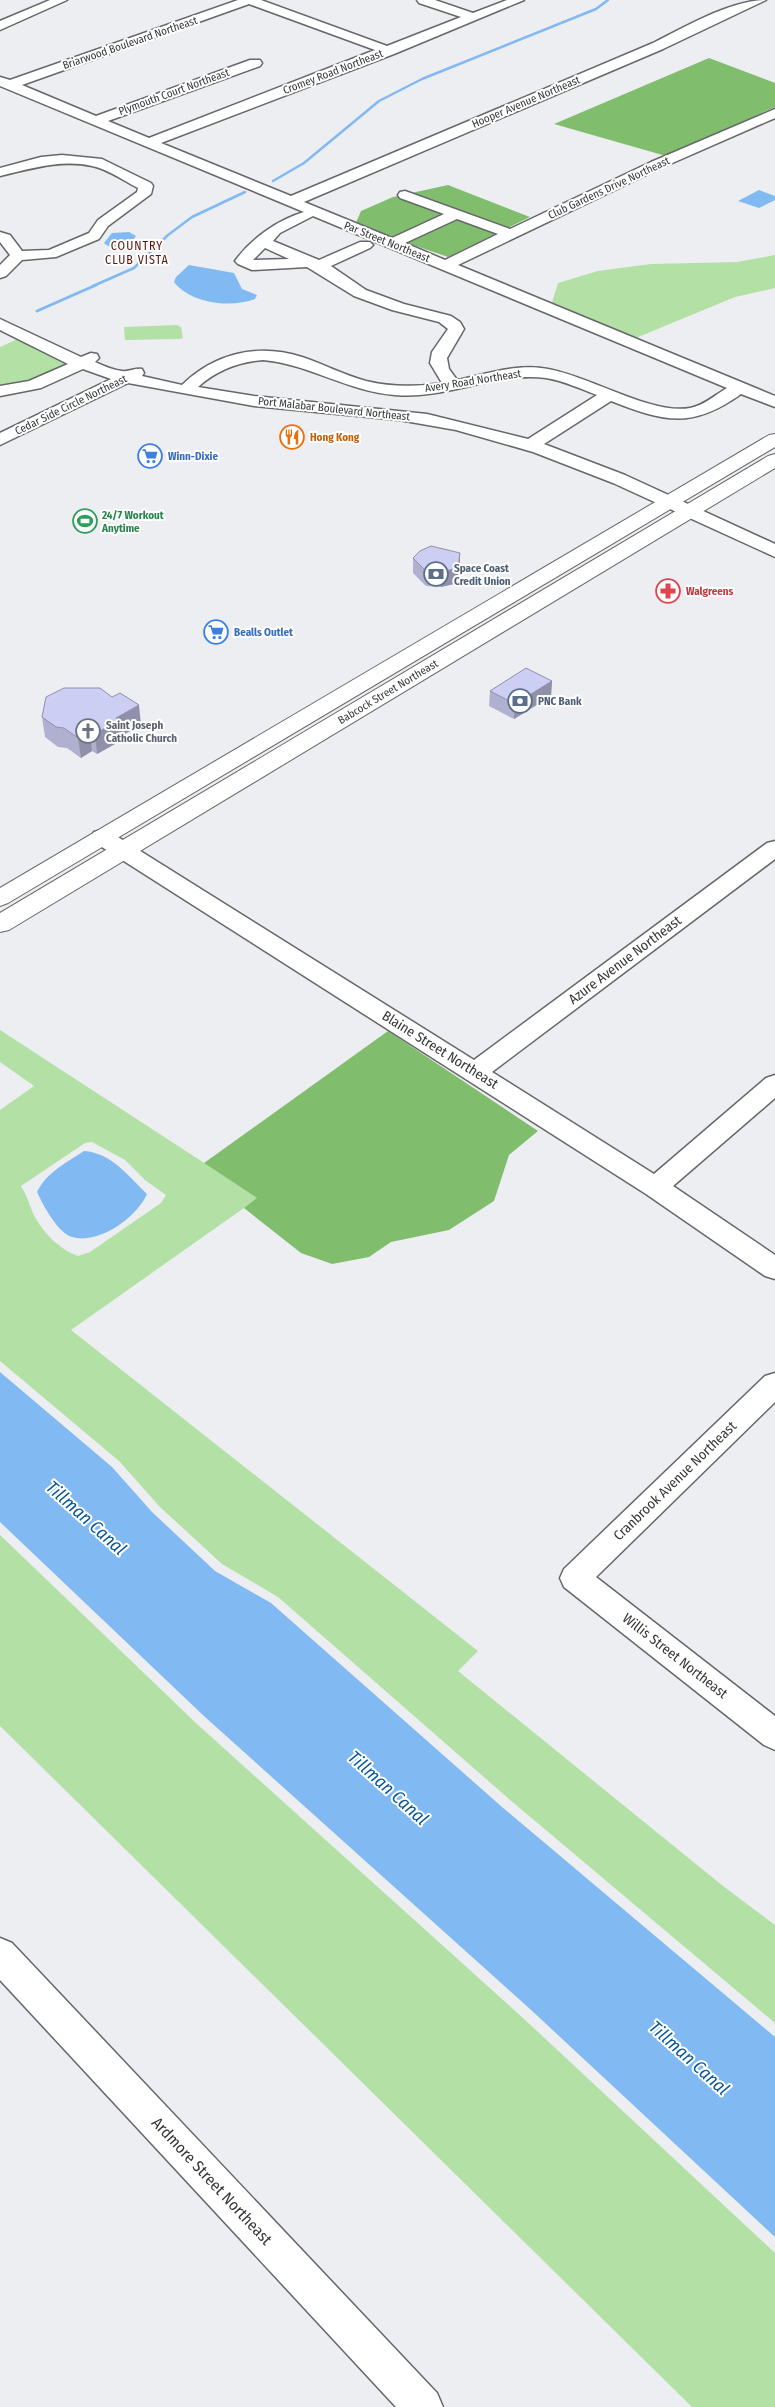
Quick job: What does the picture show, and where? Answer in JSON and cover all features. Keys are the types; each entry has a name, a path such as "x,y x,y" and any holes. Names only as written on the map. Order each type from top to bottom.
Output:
{"main road":[{"name":"Babcock Street Northeast","path":"0,898 775,439"},
{"name":"Babcock Street Northeast","path":"0,924 775,460"}],"street":[{"path":"0,26 7,15 46,0"},
{"path":"7,15 61,0"},
{"path":"250,0 389,51"},
{"name":"Briarwood Boulevard Northeast","path":"5,83 250,0"},
{"path":"423,0 472,17"},
{"name":"Cromey Road Northeast","path":"97,162 518,0"},
{"name":"Hooper Avenue Northeast","path":"290,202 658,46 689,30 760,0"},
{"name":"Plymouth Court Northeast","path":"94,121 255,62"},
{"name":"Par Street Northeast","path":"5,83 94,121 130,149 290,202 775,402"},
{"name":"Club Gardens Drive Northeast","path":"444,266 656,165 775,114"},
{"path":"0,172 41,161 62,159 97,162 146,186 144,194 103,223 94,236 74,246 51,254 18,256 0,273"},
{"path":"405,195 511,234"},
{"path":"391,244 456,214"},
{"path":"306,216 275,230 243,261 252,265 315,264 365,245"},
{"path":"0,237 4,238 18,256"},
{"path":"261,242 315,264 360,293 398,308 445,319 454,325 456,329 437,358 438,367 453,386"},
{"name":"Port Malabar Boulevard Northeast","path":"0,312 67,344 89,359"},
{"name":"Port Malabar Boulevard Northeast","path":"0,324 89,359 190,386 267,402 384,412 538,440 587,465 775,535"},
{"name":"Avery Road Northeast","path":"190,386 217,365 232,359 260,356 292,360 349,381 377,388 414,390 453,386 517,373 545,373 577,381 666,412 685,415 694,413 734,391"},
{"path":"0,391 16,391 28,387 89,359"},
{"name":"Cedar Side Circle Northeast","path":"0,440 136,373"},
{"path":"538,440 610,394"},
{"name":"Port Malabar Boulevard Northeast","path":"698,507 775,551"},
{"name":"Blaine Street Northeast","path":"102,837 655,1187 775,1269"},
{"name":"Azure Avenue Northeast","path":"475,1072 775,848"},
{"path":"655,1187 775,1084"},
{"name":"Cranbrook Avenue Northeast","path":"575,1578 775,1384"},
{"name":"Willis Street Northeast","path":"575,1578 775,1735"},
{"name":"Ardmore Street Northeast","path":"0,1955 423,2407"}],"green space":[{"path":"709,58 775,83 775,107 666,156 554,124"},
{"path":"448,185 530,217 448,257 355,225 361,211 393,197"},
{"path":"775,255 775,288 735,297 631,340 551,306 558,283 598,271 651,264 737,262"},
{"path":"177,325 181,327 183,338 125,340 124,327"},
{"path":"20,338 73,364 29,383 0,387 0,347"},
{"path":"0,1030 258,1198 71,1330 478,1651 458,1671 723,1886 775,1925 775,2023 509,1799 278,1597 222,1564 160,1507 119,1461 0,1361 0,1110 34,1086 0,1062","holes":["92,1142 125,1160 145,1180 166,1195 161,1203 90,1252 78,1256 59,1246 48,1236 36,1219 21,1186 85,1143"]},
{"path":"388,1031 538,1131 509,1155 494,1201 449,1230 391,1242 369,1257 332,1264 301,1253 244,1208 257,1198 204,1163"},
{"path":"0,1535 197,1724 522,2017 775,2253 775,2407 692,2407 0,1726"}],"water":[{"path":"759,190 775,196 775,200 759,208 738,201"},
{"path":"129,232 136,236 126,246 113,248 104,243 112,233"},
{"path":"189,265 234,273 242,289 257,295 255,299 245,302 223,303 212,302 190,295 174,282 176,277"},
{"path":"84,1151 103,1156 119,1166 147,1194 135,1212 116,1227 94,1237 83,1238 72,1237 61,1230 37,1192 52,1173"},
{"name":"Tillman Canal","path":"0,1372 112,1467 152,1512 215,1571 271,1603 502,1807 775,2037 775,2237 530,2009 205,1717 0,1522"}],"building":[{"path":"431,546 460,553 458,568 441,572 426,571 413,558 420,551"},
{"path":"526,668 552,681 515,704 490,691"},
{"path":"64,688 100,688 112,697 120,693 139,705 116,718 119,720 95,734 90,731 78,738 64,728 56,727 42,717 46,697"}],"waterway":[{"path":"273,181 304,163 379,101 422,79 596,9 608,0"},
{"path":"93,286 134,268 168,235 192,217 245,192"},
{"path":"37,311 96,285"}],"place":[{"name":"Hong Kong","path":"292,437"},
{"name":"Winn-Dixie","path":"150,456"},
{"name":"24/7 Workout Anytime","path":"85,521"},
{"name":"Space Coast Credit Union","path":"436,574"},
{"name":"Walgreens","path":"668,591"},
{"name":"Bealls Outlet","path":"216,632"},
{"name":"PNC Bank","path":"520,701"},
{"name":"Saint Joseph Catholic Church","path":"88,731"}],"district":[{"name":"COUNTRY CLUB VISTA","path":"137,253"}]}
